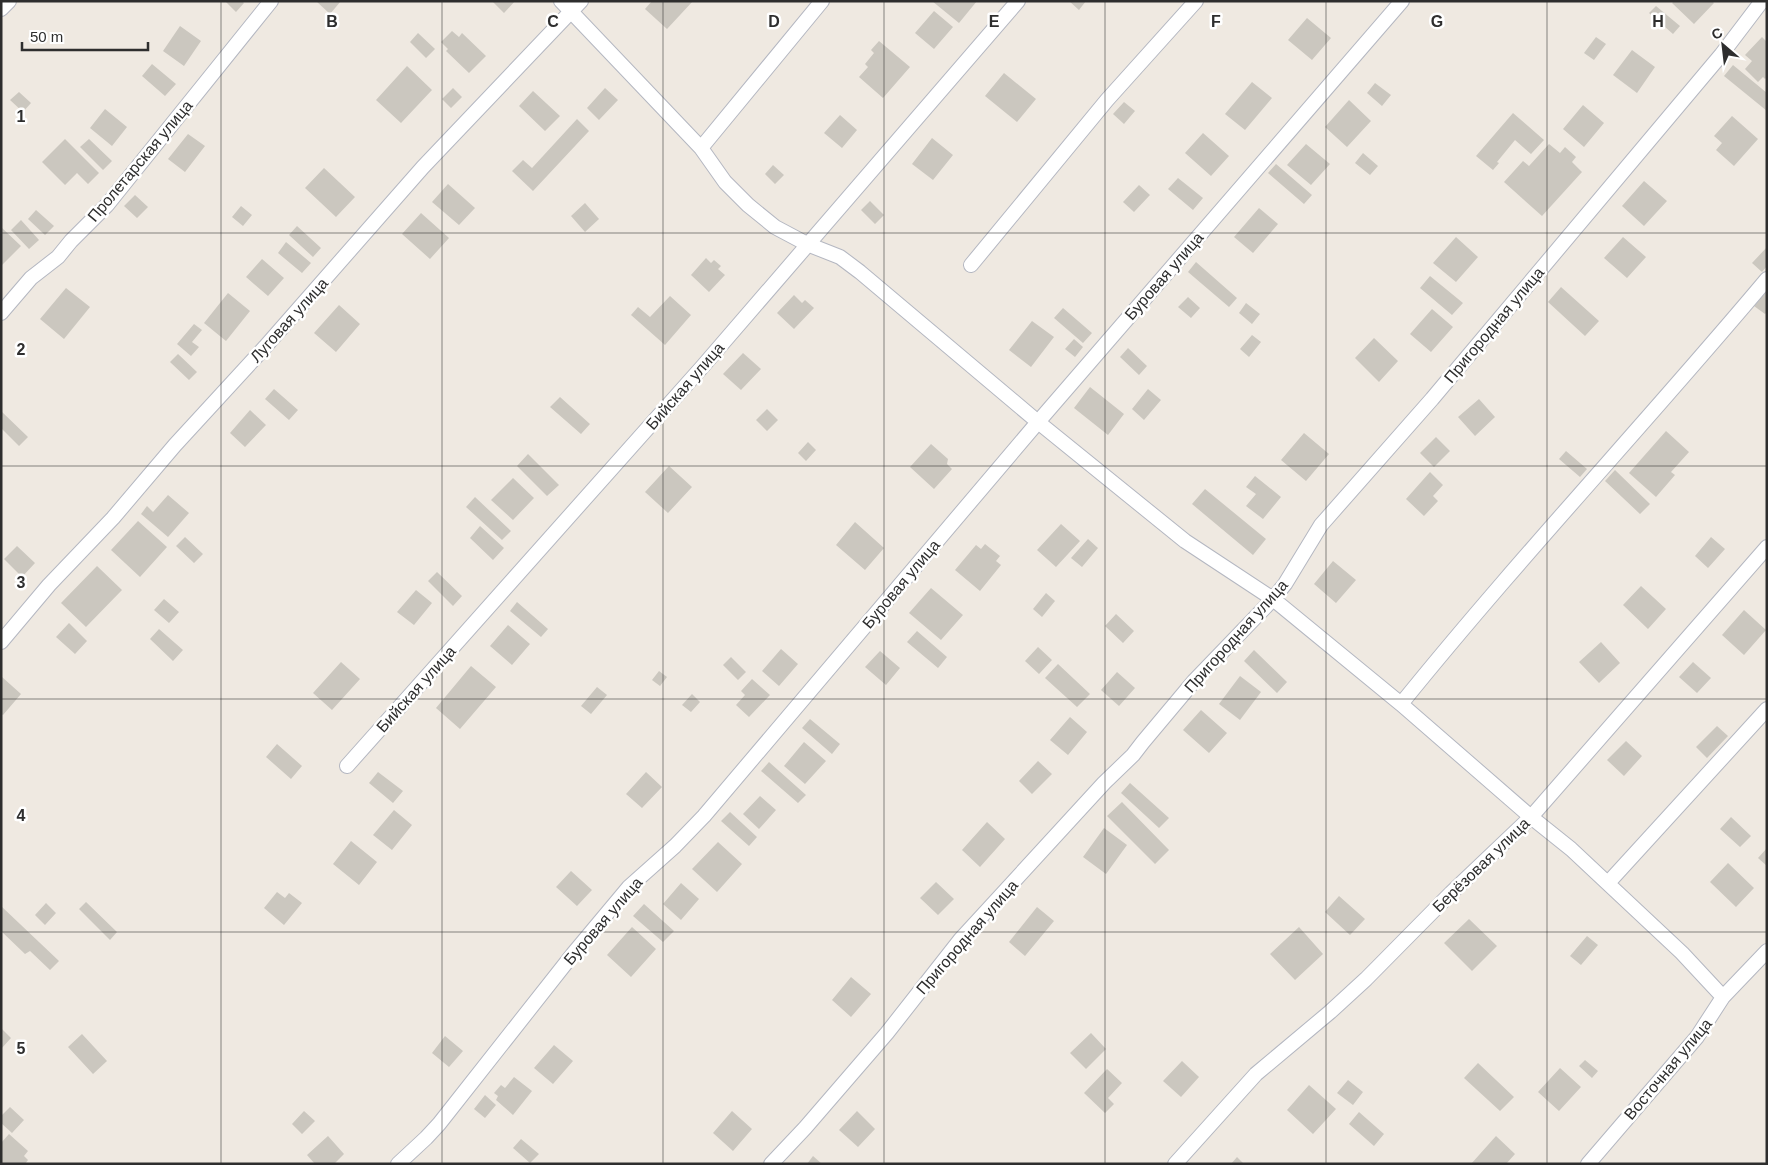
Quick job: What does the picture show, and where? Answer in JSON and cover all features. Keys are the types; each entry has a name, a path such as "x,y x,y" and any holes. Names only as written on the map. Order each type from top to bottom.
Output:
{"street":[{"path":"1,9 9,1"},
{"name":"Пролетарская улица","path":"1,313 31,278 55,261 71,241 107,205 271,1"},
{"path":"561,1 701,148 725,182 748,205 775,226 807,244 840,257 860,272 1038,422 1185,541 1273,599 1401,704 1531,817 1572,849 1682,953 1723,997"},
{"name":"Луговая улица","path":"1,642 49,585 113,518 423,167 582,1"},
{"path":"701,148 822,1"},
{"name":"Бийская улица","path":"347,766 697,373 1018,1"},
{"path":"970,265 1108,100 1196,1"},
{"name":"Буровая улица","path":"398,1164 438,1124 573,954 629,887 675,846 704,816 1038,422 1402,1"},
{"name":"Пригородная улица","path":"771,1164 805,1128 887,1033 960,940 1104,783 1133,755 1195,680 1286,584 1321,525 1444,384 1721,55 1762,1"},
{"path":"1401,704 1455,638 1592,479 1690,371 1767,278"},
{"name":"Берёзовая улица","path":"1175,1164 1256,1074 1366,979 1451,893 1531,817 1767,547"},
{"path":"1608,883 1767,709"},
{"name":"Восточная улица","path":"1588,1164 1697,1037 1723,997 1767,951"}],"building":[{"path":"225,1 242,1 244,3 236,12"},
{"path":"316,1 341,1 330,14"},
{"path":"492,1 515,1 504,13"},
{"path":"652,1 693,1 667,29 645,9"},
{"path":"932,1 977,1 959,23"},
{"path":"1069,1 1086,1 1079,10"},
{"path":"1674,1 1712,1 1714,3 1694,24 1672,3"},
{"path":"1656,6 1680,26 1673,34 1649,13"},
{"path":"934,11 953,27 934,49 915,33"},
{"path":"1307,18 1331,38 1312,60 1288,40"},
{"path":"180,26 201,41 184,66 163,51"},
{"path":"452,31 459,37 462,33 486,56 469,73 446,51 448,49 441,42"},
{"path":"418,33 435,49 426,58 410,42"},
{"path":"1596,37 1606,44 1594,60 1584,53"},
{"path":"1762,37 1767,42 1767,77 1765,79 1763,77 1758,82 1745,69 1752,61 1745,55"},
{"path":"879,41 910,67 883,98 859,77 868,67 865,64 874,53 871,50"},
{"path":"1632,50 1655,67 1637,93 1613,75"},
{"path":"152,64 176,84 165,96 142,76"},
{"path":"1733,65 1767,93 1767,111 1724,76"},
{"path":"407,66 432,90 401,123 376,100"},
{"path":"1004,73 1036,99 1017,122 985,96"},
{"path":"1252,82 1272,98 1245,130 1225,114"},
{"path":"1375,83 1391,95 1382,106 1367,93"},
{"path":"453,88 462,97 451,108 442,99"},
{"path":"605,88 618,100 599,120 587,108"},
{"path":"533,91 560,116 545,131 519,106"},
{"path":"19,92 31,103 23,112 10,100"},
{"path":"1349,100 1371,121 1347,147 1325,127"},
{"path":"1124,102 1135,111 1124,124 1113,114"},
{"path":"1583,105 1604,123 1584,147 1563,129"},
{"path":"105,109 127,127 112,146 90,128"},
{"path":"1513,113 1544,140 1531,154 1515,140 1497,162 1499,163 1493,170 1476,156"},
{"path":"840,115 857,130 842,148 824,133"},
{"path":"1732,116 1758,139 1734,166 1716,150 1722,143 1714,136"},
{"path":"577,119 589,131 533,191 512,171 523,160 532,168"},
{"path":"1203,133 1229,156 1211,176 1185,153"},
{"path":"188,134 205,146 185,172 168,159"},
{"path":"932,138 953,155 933,180 912,164"},
{"path":"65,139 99,173 88,184 77,173 65,185 42,162"},
{"path":"89,139 112,161 103,170 80,147"},
{"path":"1306,144 1330,164 1311,185 1287,165"},
{"path":"1549,144 1560,153 1565,147 1576,157 1572,162 1582,172 1542,216 1504,182 1523,161 1529,166"},
{"path":"1363,153 1378,166 1370,175 1355,163"},
{"path":"1276,164 1312,195 1304,204 1268,173"},
{"path":"773,165 784,175 775,184 765,174"},
{"path":"324,168 355,197 336,217 305,188"},
{"path":"1178,178 1203,198 1193,210 1168,189"},
{"path":"1644,181 1667,201 1644,226 1622,206"},
{"path":"448,184 475,208 459,225 432,202"},
{"path":"1139,185 1150,195 1134,212 1123,202"},
{"path":"135,195 148,207 137,218 124,206"},
{"path":"870,201 884,215 875,224 861,210"},
{"path":"585,203 599,219 585,232 571,216"},
{"path":"241,206 252,215 243,226 232,217"},
{"path":"1259,208 1278,224 1253,253 1234,237"},
{"path":"36,210 54,226 45,235 28,219"},
{"path":"421,213 449,238 430,259 402,234"},
{"path":"21,220 39,240 29,249 11,230"},
{"path":"297,226 321,248 313,257 289,235"},
{"path":"1,227 21,246 1,266"},
{"path":"1456,237 1478,257 1456,282 1433,263"},
{"path":"1623,237 1646,257 1627,278 1604,258"},
{"path":"286,242 311,263 302,273 278,253"},
{"path":"1767,247 1767,266 1762,272 1752,263"},
{"path":"706,258 711,263 714,260 721,266 718,269 725,275 709,292 691,275"},
{"path":"262,259 284,278 268,296 246,277"},
{"path":"1196,262 1237,298 1229,307 1188,272"},
{"path":"1430,276 1463,303 1452,315 1420,288"},
{"path":"1561,287 1599,321 1585,336 1548,302"},
{"path":"66,288 90,307 64,339 40,319"},
{"path":"1767,291 1767,312 1765,314 1754,306"},
{"path":"228,293 250,311 226,341 204,323"},
{"path":"794,295 802,303 805,300 814,308 794,329 777,313"},
{"path":"670,296 691,315 665,345 631,315 638,307 650,317"},
{"path":"1188,297 1200,308 1191,318 1178,307"},
{"path":"1246,303 1260,314 1252,324 1239,313"},
{"path":"339,305 360,324 336,352 314,333"},
{"path":"1063,308 1092,333 1083,343 1054,318"},
{"path":"1432,309 1453,327 1431,352 1410,334"},
{"path":"1032,321 1054,337 1031,367 1009,350"},
{"path":"194,324 202,330 192,342 199,347 191,356 177,344"},
{"path":"1252,335 1261,342 1249,357 1240,349"},
{"path":"1374,338 1398,361 1379,382 1355,358"},
{"path":"1074,339 1083,347 1075,357 1065,349"},
{"path":"1128,348 1147,366 1139,375 1120,357"},
{"path":"743,353 761,369 741,390 723,374"},
{"path":"178,354 197,372 189,380 170,362"},
{"path":"1090,387 1124,414 1108,435 1074,408"},
{"path":"274,389 298,410 289,420 265,399"},
{"path":"1148,389 1161,400 1144,420 1132,409"},
{"path":"560,397 590,424 581,434 550,407"},
{"path":"1479,399 1495,417 1475,436 1458,417"},
{"path":"767,409 778,420 767,431 756,420"},
{"path":"250,410 266,425 245,447 230,433"},
{"path":"1,411 28,437 19,446 1,428"},
{"path":"1666,431 1689,452 1671,472 1675,475 1656,497 1629,473"},
{"path":"1304,433 1329,454 1306,481 1281,460"},
{"path":"1436,437 1450,451 1434,467 1420,453"},
{"path":"808,442 816,450 806,461 798,453"},
{"path":"931,444 948,459 947,464 952,469 934,489 910,467"},
{"path":"1566,451 1587,469 1580,477 1559,459"},
{"path":"528,454 559,485 547,496 517,466"},
{"path":"669,466 692,487 668,513 645,492"},
{"path":"1615,470 1650,504 1640,514 1605,481"},
{"path":"1430,472 1443,485 1433,496 1438,501 1424,516 1406,499"},
{"path":"1255,476 1281,497 1263,519 1246,506 1256,494 1246,487"},
{"path":"513,478 534,498 513,520 491,500"},
{"path":"1205,489 1266,539 1253,555 1192,504"},
{"path":"168,495 189,513 168,537 141,514 147,506 153,512"},
{"path":"475,497 511,531 502,540 466,507"},
{"path":"138,521 167,547 140,577 111,550"},
{"path":"855,522 884,548 865,570 836,545"},
{"path":"1061,524 1080,541 1056,567 1037,550"},
{"path":"480,526 504,548 493,560 470,538"},
{"path":"185,537 203,554 194,563 176,546"},
{"path":"1711,537 1725,549 1708,568 1695,556"},
{"path":"1088,539 1098,548 1082,567 1071,558"},
{"path":"985,544 1000,556 996,561 1001,565 980,591 955,570 976,545 981,549"},
{"path":"17,546 35,563 22,577 4,559"},
{"path":"1333,561 1356,580 1336,603 1314,584"},
{"path":"97,566 122,590 86,627 61,603"},
{"path":"437,572 462,596 453,606 428,581"},
{"path":"1641,586 1666,609 1648,629 1623,605"},
{"path":"931,588 963,615 941,640 909,613"},
{"path":"416,590 432,603 414,625 397,612"},
{"path":"1046,593 1055,601 1042,617 1033,609"},
{"path":"164,599 179,612 169,623 154,610"},
{"path":"517,602 548,629 541,637 510,611"},
{"path":"1744,610 1766,630 1744,655 1722,635"},
{"path":"1116,614 1134,631 1123,643 1105,626"},
{"path":"69,623 87,641 75,654 56,637"},
{"path":"508,625 530,644 512,665 490,646"},
{"path":"159,629 183,650 173,661 150,639"},
{"path":"917,631 947,657 938,668 907,642"},
{"path":"1601,642 1620,663 1599,683 1579,662"},
{"path":"1038,647 1052,660 1039,674 1025,661"},
{"path":"781,649 798,664 779,686 762,671"},
{"path":"1254,650 1287,682 1277,693 1244,661"},
{"path":"880,651 900,668 886,685 865,667"},
{"path":"731,657 746,672 738,680 723,665"},
{"path":"341,662 360,679 332,710 313,693"},
{"path":"1693,662 1711,678 1697,693 1679,677"},
{"path":"1058,664 1090,694 1077,707 1045,678"},
{"path":"471,666 496,687 460,729 436,708"},
{"path":"659,671 667,677 660,686 652,680"},
{"path":"1117,672 1135,688 1119,706 1101,690"},
{"path":"1240,676 1261,692 1240,720 1219,704"},
{"path":"2,677 21,694 3,715 1,714"},
{"path":"752,679 770,695 749,717 736,705 745,695 741,691"},
{"path":"597,687 607,695 591,714 581,706"},
{"path":"692,694 700,702 691,712 682,705"},
{"path":"1201,710 1227,733 1209,753 1183,730"},
{"path":"1070,717 1087,732 1068,755 1050,740"},
{"path":"810,719 840,744 832,754 802,728"},
{"path":"1717,726 1728,736 1707,758 1696,747"},
{"path":"1626,741 1642,756 1624,776 1607,760"},
{"path":"804,742 826,761 805,784 784,766"},
{"path":"277,744 302,766 291,779 266,757"},
{"path":"1038,761 1052,774 1032,794 1019,781"},
{"path":"769,762 806,795 798,803 761,771"},
{"path":"378,772 403,791 393,803 369,783"},
{"path":"646,772 662,787 642,808 626,794"},
{"path":"1130,783 1169,818 1159,828 1121,793"},
{"path":"760,796 776,810 759,829 743,814"},
{"path":"1122,802 1169,850 1155,864 1107,816"},
{"path":"394,810 412,825 392,850 373,835"},
{"path":"730,812 757,837 749,846 721,821"},
{"path":"1731,817 1751,836 1740,847 1720,829"},
{"path":"987,822 1005,839 980,867 962,850"},
{"path":"1104,828 1127,845 1106,874 1083,857"},
{"path":"351,841 377,862 359,885 333,864"},
{"path":"718,842 742,864 717,892 692,869"},
{"path":"1767,848 1767,866 1758,858"},
{"path":"1728,863 1754,888 1736,907 1710,882"},
{"path":"571,871 592,890 577,906 556,887"},
{"path":"936,882 954,899 938,915 920,898"},
{"path":"681,883 699,899 681,920 663,904"},
{"path":"277,892 285,898 289,893 302,903 284,925 264,908"},
{"path":"1339,896 1365,919 1350,935 1325,912"},
{"path":"86,902 117,932 110,940 79,909"},
{"path":"46,903 56,913 45,925 35,915"},
{"path":"644,904 674,931 663,942 633,916"},
{"path":"1,906 59,961 50,970 30,951 25,954 1,931"},
{"path":"1037,907 1054,921 1025,956 1009,942"},
{"path":"1469,919 1497,946 1472,971 1444,943"},
{"path":"632,927 656,949 631,977 607,955"},
{"path":"1299,927 1323,954 1295,980 1270,954"},
{"path":"1587,936 1598,945 1581,965 1570,956"},
{"path":"851,977 871,994 851,1017 832,1000"},
{"path":"1,1028 11,1038 1,1049"},
{"path":"1091,1033 1106,1049 1086,1069 1070,1053"},
{"path":"82,1034 107,1061 93,1074 68,1047"},
{"path":"445,1036 463,1051 449,1067 432,1053"},
{"path":"554,1045 573,1061 553,1084 534,1068"},
{"path":"1585,1060 1598,1071 1592,1078 1579,1066"},
{"path":"1182,1061 1199,1077 1181,1097 1163,1081"},
{"path":"1478,1063 1514,1097 1500,1111 1464,1078"},
{"path":"1560,1068 1581,1087 1559,1111 1538,1092"},
{"path":"1107,1069 1122,1083 1108,1098 1114,1104 1105,1113 1084,1093"},
{"path":"514,1077 532,1091 513,1115 496,1100 498,1096 494,1093 501,1085 505,1088"},
{"path":"1348,1080 1363,1092 1353,1105 1337,1093"},
{"path":"1309,1085 1336,1109 1313,1134 1287,1110"},
{"path":"485,1095 496,1105 485,1118 474,1109"},
{"path":"10,1107 24,1120 12,1133 1,1123 1,1116"},
{"path":"304,1111 315,1121 302,1134 292,1124"},
{"path":"732,1111 752,1129 733,1151 713,1133"},
{"path":"857,1111 875,1129 858,1147 839,1130"},
{"path":"1359,1112 1384,1134 1374,1146 1349,1124"},
{"path":"9,1134 28,1151 24,1156 28,1160 25,1164 1,1164 1,1143"},
{"path":"328,1136 344,1154 334,1164 315,1164 307,1155"},
{"path":"1496,1136 1515,1154 1506,1164 1471,1164"},
{"path":"521,1139 539,1154 530,1163 513,1148"},
{"path":"813,1156 822,1164 807,1164"},
{"path":"1237,1157 1244,1164 1231,1164"}]}
